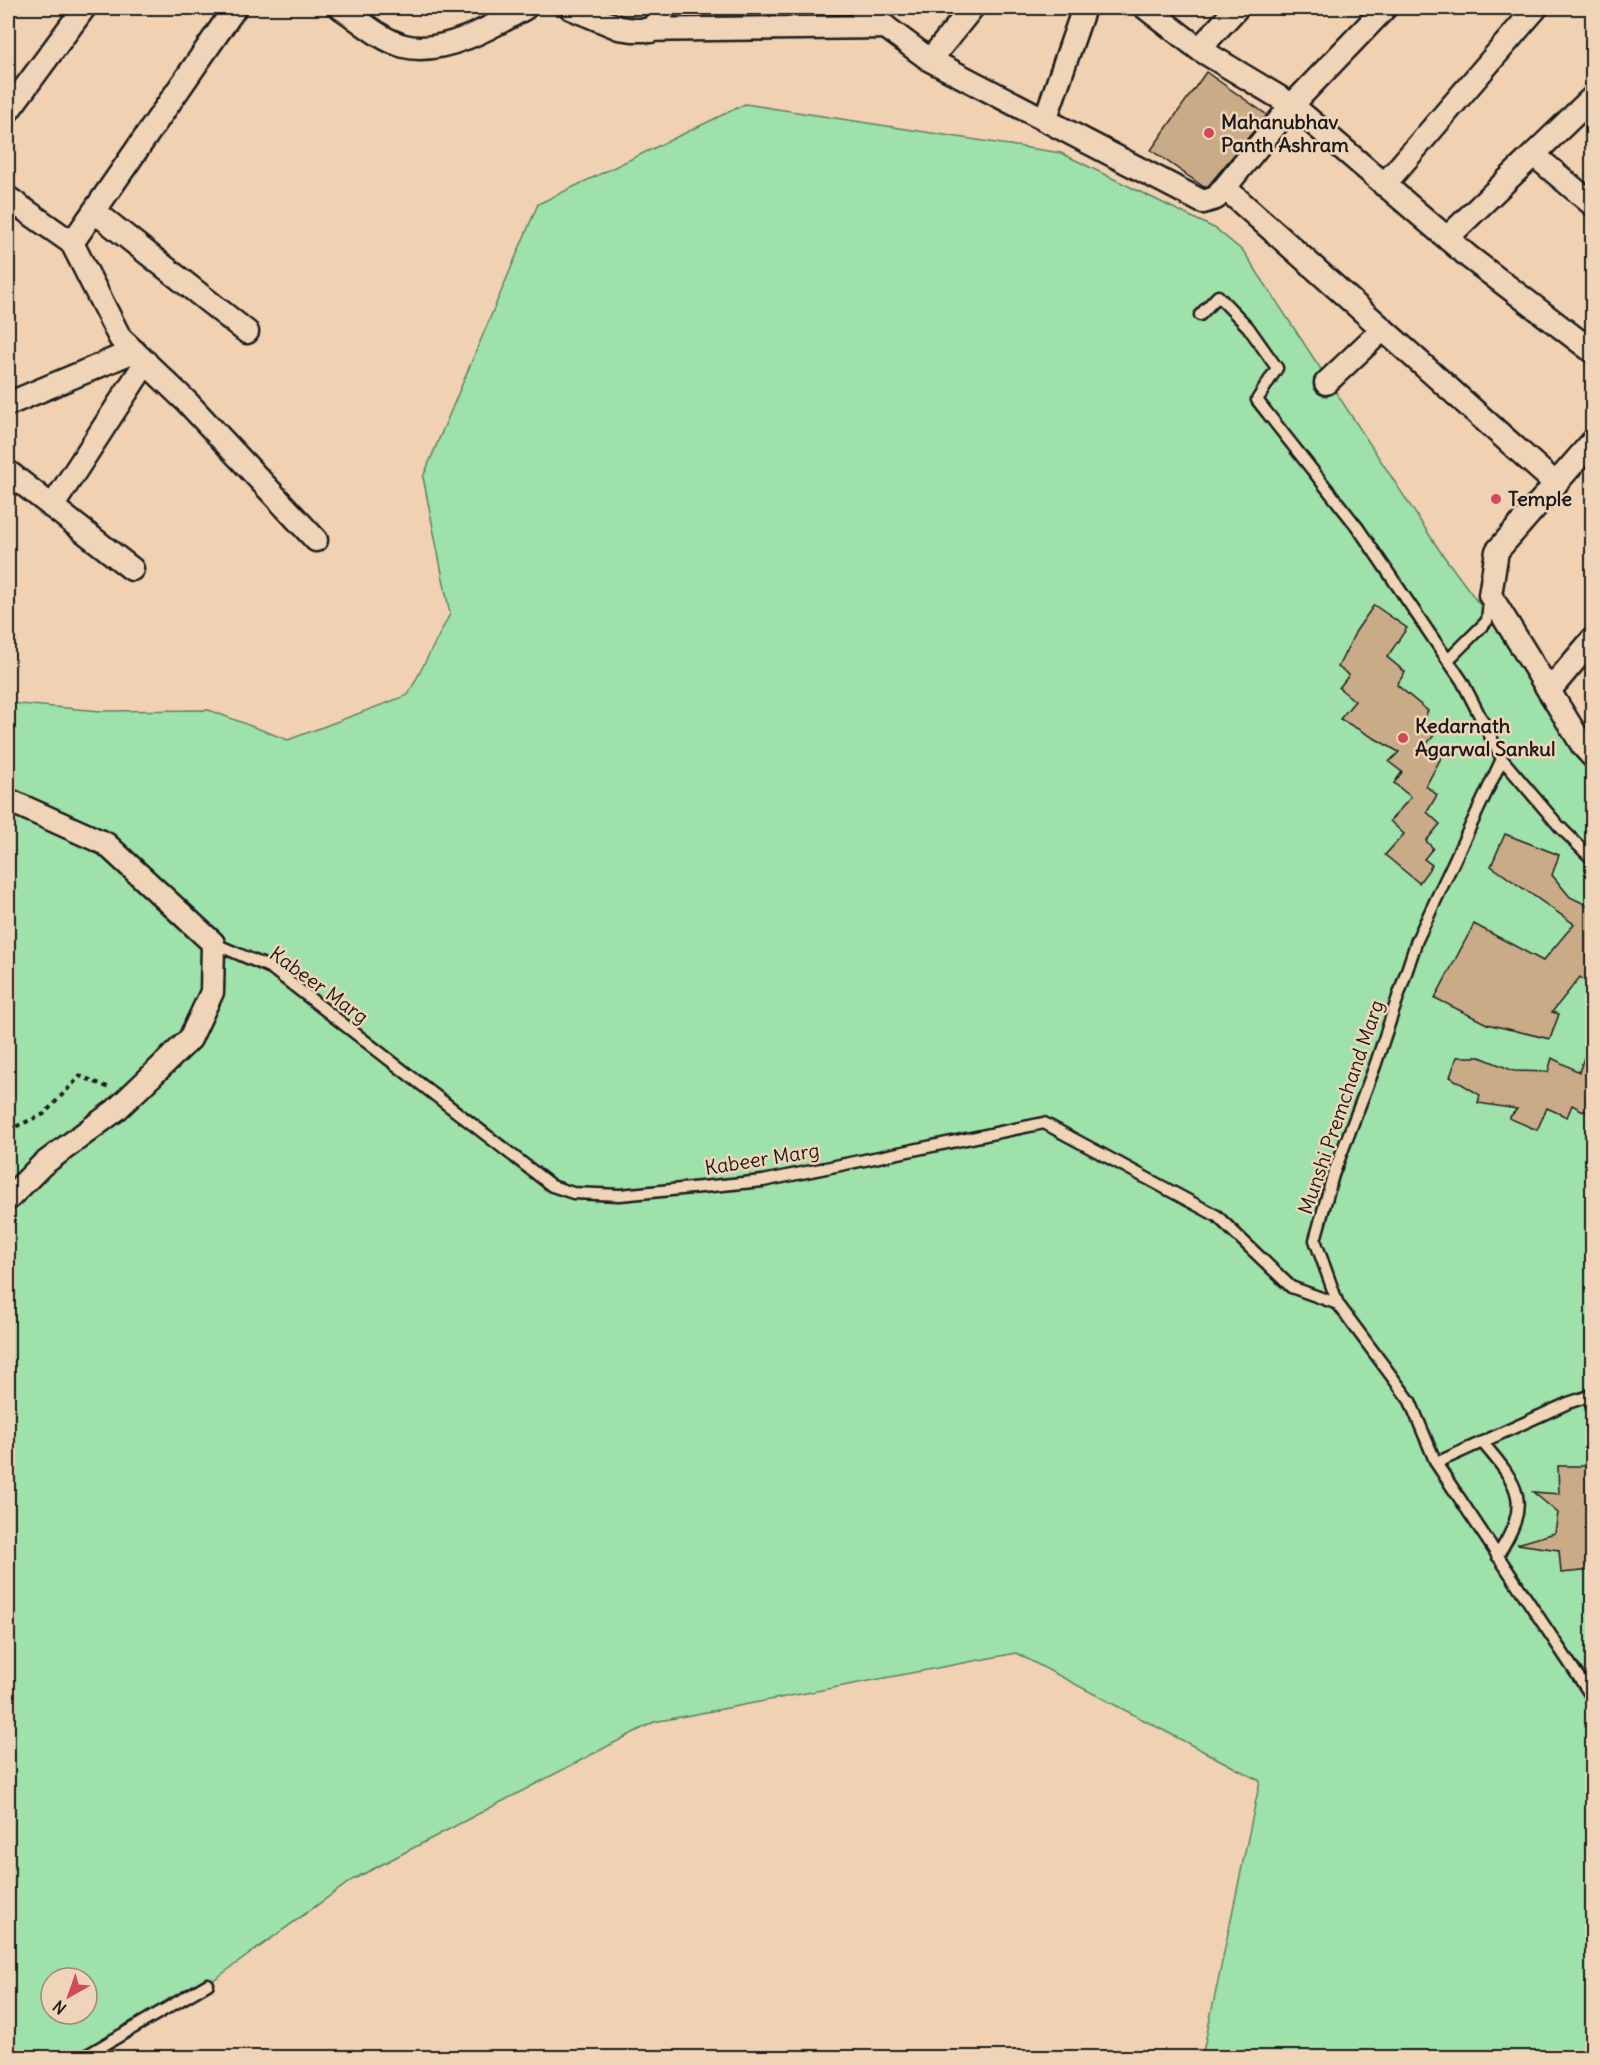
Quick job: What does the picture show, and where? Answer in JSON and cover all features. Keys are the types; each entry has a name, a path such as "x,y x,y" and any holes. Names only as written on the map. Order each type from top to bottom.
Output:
{"street":[{"path":"8,111 84,8"},
{"path":"72,243 235,8"},
{"path":"341,8 388,40 405,46 423,48 475,34 525,8"},
{"path":"571,8 619,28 651,31 886,27"},
{"path":"651,31 665,8"},
{"path":"860,8 930,60 1203,202 1216,198 1292,105 1385,8"},
{"path":"930,60 972,8"},
{"path":"1146,8 1199,49 1292,105 1469,257 1593,351"},
{"path":"1199,49 1237,8"},
{"path":"1384,185 1536,8"},
{"path":"1045,120 1086,12"},
{"path":"1448,237 1593,98"},
{"path":"1534,154 1593,204"},
{"path":"1225,188 1556,484"},
{"path":"8,198 72,243 120,338 188,403 316,540"},
{"path":"94,211 247,332"},
{"path":"1326,383 1383,329"},
{"path":"8,404 140,357"},
{"path":"52,507 140,357"},
{"path":"1593,442 1497,551 1490,595 1583,746 1593,756"},
{"path":"8,472 132,569"},
{"path":"1549,691 1593,640"},
{"path":"8,800 106,844 213,943 212,992 190,1039 129,1097 42,1165 8,1199"}],"lane":[{"path":"1200,315 1218,296 1254,335 1277,368 1257,400 1359,528 1462,681 1502,759 1559,826 1593,859"},
{"path":"1448,660 1487,621 1490,595"},
{"name":"Munshi Premchand Marg","path":"1502,759 1417,940 1375,1066 1333,1175 1315,1240 1338,1304 1410,1401 1436,1462 1593,1697"},
{"name":"Kabeer Marg","path":"213,943 271,968 552,1186 573,1193 620,1195 763,1181 1044,1123 1217,1216 1291,1287 1338,1304"},
{"path":"1436,1462 1593,1395"},
{"path":"1482,1442 1511,1477 1517,1497 1514,1527 1497,1556"},
{"path":"82,2058 208,1984"}],"path":[{"path":"8,1130 44,1114 80,1076 129,1097"}],"green space":[{"path":"745,104 1061,153 1216,229 1244,252 1440,551 1592,757 1592,2057 1202,2057 1260,1781 1016,1653 654,1722 352,1880 218,1977 88,2057 8,2057 8,703 101,711 209,710 288,740 408,695 450,614 423,477 538,204"}],"building":[{"name":"Mahanubhav Panth Ashram","path":"1206,72 1267,115 1208,186 1204,187 1151,150"},
{"name":"Kedarnath Agarwal Sankul","path":"1374,605 1407,628 1387,657 1405,672 1397,685 1428,711 1420,725 1435,734 1426,745 1442,756 1426,786 1437,795 1427,812 1440,824 1426,841 1433,848 1424,859 1432,865 1419,883 1385,855 1404,834 1390,821 1411,797 1394,783 1402,772 1389,762 1399,752 1340,719 1355,701 1339,688 1349,675 1338,667 1356,631"},
{"path":"1505,834 1559,855 1552,875 1570,897 1593,908 1593,988 1580,977 1552,1012 1559,1014 1550,1039 1487,1024 1435,998 1474,924 1543,961 1574,924 1491,866"},
{"path":"1590,1040 1593,1040 1593,1116 1572,1105 1567,1117 1547,1108 1537,1130 1509,1118 1517,1109 1478,1103 1480,1095 1450,1077 1457,1057 1480,1057 1514,1071 1548,1072 1552,1058 1579,1072"},
{"path":"1558,1466 1593,1466 1593,1570 1561,1573 1559,1550 1517,1544 1555,1533 1558,1513 1533,1492 1559,1494"}],"place":[{"name":"Mahanubhav Panth Ashram","path":"1209,133"},
{"name":"Temple","path":"1496,499"},
{"name":"Kedarnath Agarwal Sankul","path":"1403,738"}]}
